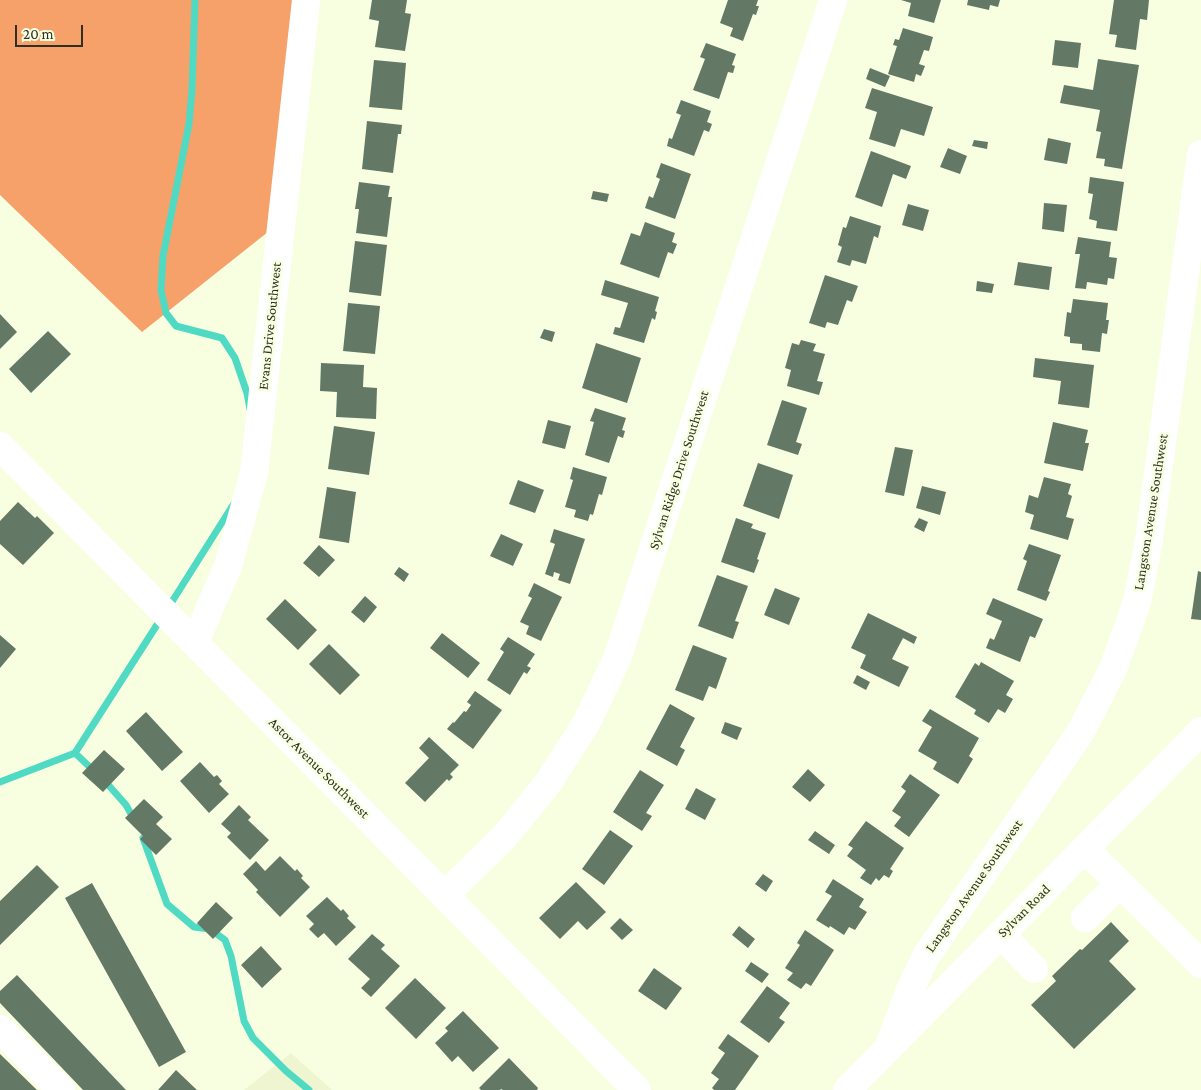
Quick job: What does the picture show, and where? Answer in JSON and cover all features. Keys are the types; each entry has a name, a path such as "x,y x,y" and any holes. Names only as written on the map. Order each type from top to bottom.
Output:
{"street":[{"name":"Evans Drive Southwest","path":"195,642 228,566 254,473 306,0"},
{"name":"Sylvan Ridge Drive Southwest","path":"445,895 505,836 548,783 587,722 618,656 833,0"},
{"name":"Langston Avenue Southwest","path":"889,1046 910,990 926,956 1080,733 1113,669 1125,636 1136,602 1149,540 1201,154"},
{"name":"Astor Avenue Southwest","path":"5,461 195,642 637,1090"},
{"name":"Sylvan Road","path":"847,1090 1201,731"},
{"path":"1084,850 1201,964"},
{"path":"1085,918 1119,884"},
{"path":"1001,934 1034,969"},
{"path":"0,1030 61,1090"}],"shaded area":[{"path":"0,0 304,0 283,220 142,332 0,195"},
{"path":"291,1053 332,1090 244,1090"}],"building":[{"path":"372,0 407,0 405,13 411,14 405,51 375,47 379,21 369,19"},
{"path":"728,0 758,0 756,6 759,6 756,15 753,14 743,41 730,36 733,28 720,23"},
{"path":"901,0 941,0 934,23 908,16 911,3"},
{"path":"968,0 1000,0 998,7 990,5 989,10 967,5"},
{"path":"1114,0 1149,0 1147,20 1140,19 1136,50 1115,47 1117,35 1109,34"},
{"path":"903,28 933,37 929,51 924,50 919,64 925,66 921,76 916,74 914,82 888,74 897,46 893,45 895,39 899,40"},
{"path":"1055,40 1081,43 1078,68 1052,65"},
{"path":"706,43 736,54 732,65 735,66 733,73 728,72 719,99 693,90 705,59 700,57"},
{"path":"1098,59 1139,65 1122,169 1104,166 1105,159 1096,158 1101,132 1096,131 1100,110 1060,103 1064,85 1093,90"},
{"path":"374,60 406,63 402,110 369,107"},
{"path":"870,68 890,76 885,87 866,79"},
{"path":"872,88 933,107 924,136 901,129 895,147 869,139 877,112 865,108"},
{"path":"681,100 711,111 707,122 712,124 709,132 704,130 694,156 667,146 669,138 672,139 681,115 676,113"},
{"path":"367,121 402,125 401,134 398,134 393,173 362,169"},
{"path":"1048,138 1071,143 1067,164 1044,160"},
{"path":"974,140 988,142 987,149 972,146"},
{"path":"948,148 967,156 960,174 940,167"},
{"path":"871,151 911,166 906,179 893,174 882,207 855,197"},
{"path":"661,163 691,174 675,219 645,208 649,196 653,198 660,179 656,177"},
{"path":"1090,177 1124,182 1117,231 1096,228 1097,221 1089,219 1093,194 1088,193"},
{"path":"359,182 390,186 388,197 392,197 387,237 356,233 359,209 355,209"},
{"path":"593,191 609,194 607,202 591,199"},
{"path":"1044,203 1067,205 1064,232 1042,229"},
{"path":"908,204 929,210 923,231 902,225"},
{"path":"850,216 881,226 878,238 874,236 866,264 852,260 850,266 837,262 842,247 838,245 843,227 846,228"},
{"path":"645,222 675,233 672,242 677,244 673,254 668,252 659,278 620,264 631,233 640,236"},
{"path":"1078,237 1111,242 1109,257 1117,258 1114,279 1108,278 1107,285 1087,282 1086,289 1075,288 1080,254 1075,254"},
{"path":"355,241 387,245 381,296 349,292"},
{"path":"1018,262 1052,267 1049,290 1014,285"},
{"path":"825,275 858,286 852,302 847,300 838,325 827,322 825,328 809,323"},
{"path":"605,280 659,297 655,311 657,312 655,320 652,318 644,343 613,334 615,327 620,328 628,303 601,295"},
{"path":"977,281 994,284 992,293 976,291"},
{"path":"1073,299 1108,303 1106,320 1109,320 1107,334 1102,333 1100,352 1082,350 1082,344 1070,343 1070,337 1064,336 1067,312 1071,313"},
{"path":"348,303 380,306 375,354 343,351"},
{"path":"0,314 17,332 0,349"},
{"path":"544,329 555,332 552,342 540,338"},
{"path":"48,331 71,354 31,393 9,369"},
{"path":"801,340 816,344 813,351 825,354 817,381 823,382 819,395 787,386 791,370 785,368 792,343 799,345"},
{"path":"596,343 641,358 627,403 582,388"},
{"path":"1035,358 1094,365 1089,408 1058,404 1061,381 1033,377"},
{"path":"321,363 364,365 363,387 377,388 376,419 336,417 337,392 320,391"},
{"path":"782,400 807,408 796,442 802,444 798,455 767,445"},
{"path":"595,408 626,418 622,430 625,431 623,438 618,436 609,463 585,455 594,422 590,421"},
{"path":"548,420 571,426 565,449 542,443"},
{"path":"1053,422 1088,430 1085,443 1089,443 1083,471 1044,463"},
{"path":"334,426 375,432 369,475 328,469"},
{"path":"895,447 913,450 904,496 885,492"},
{"path":"758,463 793,475 779,519 743,506"},
{"path":"573,467 607,477 602,495 599,494 593,515 590,514 588,521 574,517 576,510 565,507 573,480 570,479"},
{"path":"1044,477 1071,484 1068,494 1072,496 1066,517 1074,519 1068,540 1030,529 1034,515 1025,512 1029,495 1038,498"},
{"path":"518,480 544,490 535,513 509,504"},
{"path":"922,486 946,492 940,515 916,508"},
{"path":"327,487 356,492 349,543 319,538"},
{"path":"18,502 35,518 37,516 54,533 23,565 0,544 0,521"},
{"path":"736,518 753,524 751,528 766,533 754,573 721,562"},
{"path":"919,518 928,522 924,532 914,527"},
{"path":"554,529 585,539 570,584 558,580 560,574 554,572 553,577 545,574 555,544 550,542"},
{"path":"501,534 523,544 513,566 490,556"},
{"path":"1029,544 1061,555 1046,601 1017,590 1027,561 1023,559"},
{"path":"319,545 335,560 319,577 303,563"},
{"path":"399,567 409,574 404,582 394,574"},
{"path":"1198,571 1201,572 1201,620 1191,619"},
{"path":"717,575 748,586 735,621 739,622 733,639 698,626"},
{"path":"534,583 562,597 541,641 526,634 529,626 520,622 532,598 528,596"},
{"path":"775,588 800,598 789,625 764,615"},
{"path":"365,596 377,607 364,623 351,612"},
{"path":"993,598 1043,619 1035,638 1030,636 1020,662 986,648 990,638 994,640 1002,621 986,614"},
{"path":"285,599 317,630 298,650 266,619"},
{"path":"868,613 917,637 914,644 903,638 892,659 909,667 899,687 860,668 866,655 851,648"},
{"path":"442,633 480,663 468,678 430,648"},
{"path":"0,635 16,649 0,668"},
{"path":"508,637 535,654 527,666 531,668 527,674 524,672 510,695 487,680 504,652 500,649"},
{"path":"329,644 360,675 340,695 309,664"},
{"path":"693,645 727,658 716,689 709,686 703,701 675,690"},
{"path":"981,662 1014,681 1006,695 1013,699 1005,713 998,709 989,723 974,714 976,710 955,697 975,663 979,666"},
{"path":"857,675 870,682 866,690 853,683"},
{"path":"475,691 502,710 473,749 447,729 464,711 466,712 471,705 467,702"},
{"path":"670,704 695,718 680,747 685,750 677,766 646,749"},
{"path":"930,709 979,738 969,756 973,759 958,784 933,769 937,762 918,751 932,727 922,721"},
{"path":"146,712 183,752 162,771 126,731"},
{"path":"725,722 742,728 737,740 721,733"},
{"path":"429,737 459,765 450,774 453,777 449,781 447,779 425,802 405,783 429,758 419,748"},
{"path":"104,750 125,769 103,792 82,773"},
{"path":"200,762 214,777 217,775 222,781 219,784 229,794 209,813 180,781"},
{"path":"808,769 825,785 810,802 792,787"},
{"path":"640,770 664,785 646,813 652,816 642,831 613,812"},
{"path":"910,774 940,795 909,837 894,826 901,817 892,811 906,791 901,787"},
{"path":"696,788 716,799 705,820 685,809"},
{"path":"144,799 163,817 156,824 172,839 156,855 140,839 143,836 125,818"},
{"path":"239,805 251,817 248,820 269,840 250,860 227,837 231,833 221,824"},
{"path":"866,821 904,848 890,869 893,871 889,878 884,875 879,881 876,878 871,885 860,878 866,870 847,856 853,848 848,845"},
{"path":"610,830 633,846 604,885 582,869"},
{"path":"815,831 835,845 829,854 808,840"},
{"path":"280,856 295,871 297,869 303,876 301,878 310,887 280,917 256,892 258,890 243,874 256,861 265,871"},
{"path":"37,865 59,887 0,945 0,901"},
{"path":"763,874 773,881 766,892 755,884"},
{"path":"833,879 864,899 859,907 867,912 855,930 849,927 844,935 816,920 832,896 825,892"},
{"path":"576,882 606,912 587,930 578,921 560,939 539,918"},
{"path":"92,883 186,1052 159,1067 65,898"},
{"path":"327,897 341,911 343,909 349,916 347,918 356,927 336,946 324,933 318,938 309,929 314,924 306,916"},
{"path":"216,902 233,918 213,939 197,923"},
{"path":"620,918 633,930 622,940 610,928"},
{"path":"1111,922 1129,941 1109,961 1136,989 1074,1049 1031,1005 1056,981 1052,976"},
{"path":"739,926 755,939 748,948 732,935"},
{"path":"805,930 834,950 811,986 806,983 801,989 787,980 793,973 785,968 800,945 797,943"},
{"path":"372,934 385,945 381,949 400,966 371,997 361,988 370,979 348,959"},
{"path":"261,946 282,969 262,988 241,965"},
{"path":"751,962 769,974 762,983 745,971"},
{"path":"654,968 682,988 666,1010 638,991"},
{"path":"17,975 126,1090 83,1090 0,1003 0,991"},
{"path":"415,978 446,1008 416,1039 385,1008"},
{"path":"767,986 790,1003 779,1018 785,1022 769,1043 740,1022"},
{"path":"463,1011 499,1048 473,1072 458,1056 452,1062 435,1043 448,1031 445,1028"},
{"path":"728,1034 759,1056 735,1090 714,1090 712,1088 719,1079 711,1073 725,1053 718,1048"},
{"path":"0,1054 37,1090 0,1090"},
{"path":"509,1058 538,1088 537,1090 481,1090 479,1088"},
{"path":"176,1070 197,1090 158,1090"}],"waterway":[{"path":"195,0 189,124 163,256 161,290 166,313 176,326 222,338 235,358 247,393 250,409"},
{"path":"168,608 233,505"},
{"path":"0,782 75,753 162,617"},
{"path":"75,753 94,771"},
{"path":"104,780 126,805 134,819"},
{"path":"143,838 167,904 194,927 210,929 225,940 231,956 244,1021 253,1038 286,1071 309,1090"}]}
